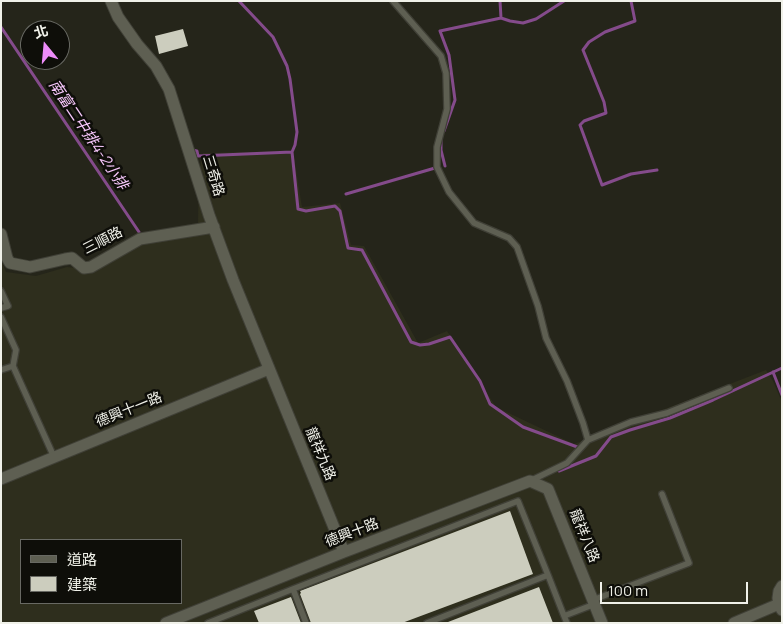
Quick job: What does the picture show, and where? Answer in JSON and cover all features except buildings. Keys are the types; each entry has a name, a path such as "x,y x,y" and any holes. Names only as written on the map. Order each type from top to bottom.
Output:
{"street":[{"name":"三奇路","path":"111,1 118,17 137,44 156,66 169,89 232,280 268,369"},
{"name":"三順路","path":"1,234 10,263 30,267 72,258 84,268 140,239 214,227"},
{"name":"德興十一路","path":"1,479 268,369"},
{"name":"龍祥九路","path":"268,369 344,552"},
{"name":"德興十路","path":"166,623 530,481"},
{"name":"龍祥八路","path":"530,481 548,489 602,623"},
{"path":"734,623 780,607 778,598 782,586"}],"lane":[{"path":"393,1 441,56 446,73 447,109 437,147 437,167 449,192 474,223 509,238 517,247 538,306 546,338 567,381 584,423 588,440"},
{"path":"1,291 8,306 1,308"},
{"path":"1,317 16,350 13,366 54,457"},
{"path":"1,370 13,366"},
{"path":"530,481 567,463 588,440 631,422 667,414 729,388"},
{"path":"564,616 689,563 662,494"},
{"path":"208,623 518,501 567,623"},
{"path":"428,623 548,575"},
{"path":"293,589 306,623"}],"shaded area":[{"path":"293,151 302,207 340,203 351,245 364,246 418,343 447,331 496,407 574,444 766,370 782,402 782,623 1,623 1,260 6,272 36,276 67,267 92,270 141,242 198,223 199,170 203,153"}],"waterway":[{"path":"239,1 273,37 287,66 297,132 292,152 298,209 306,211 335,206 340,211 348,248 362,250 411,342 420,345 429,344 450,337 480,381 490,404 523,427 580,448"},
{"path":"500,1 501,18 523,23 536,19 564,1"},
{"path":"631,1 635,21 605,32 589,42 583,50 604,102 606,113 584,121 580,125 602,185 631,174 657,170"},
{"path":"444,131 455,100 449,55 440,31 501,18"},
{"name":"南富二中排4-2小排","path":"1,27 139,232"},
{"path":"441,139 441,150 445,166"},
{"path":"192,150 197,151 198,156 292,152"},
{"path":"346,194 435,168"},
{"path":"559,471 596,456 611,437 670,418 782,368"},
{"path":"773,372 782,395"}]}
